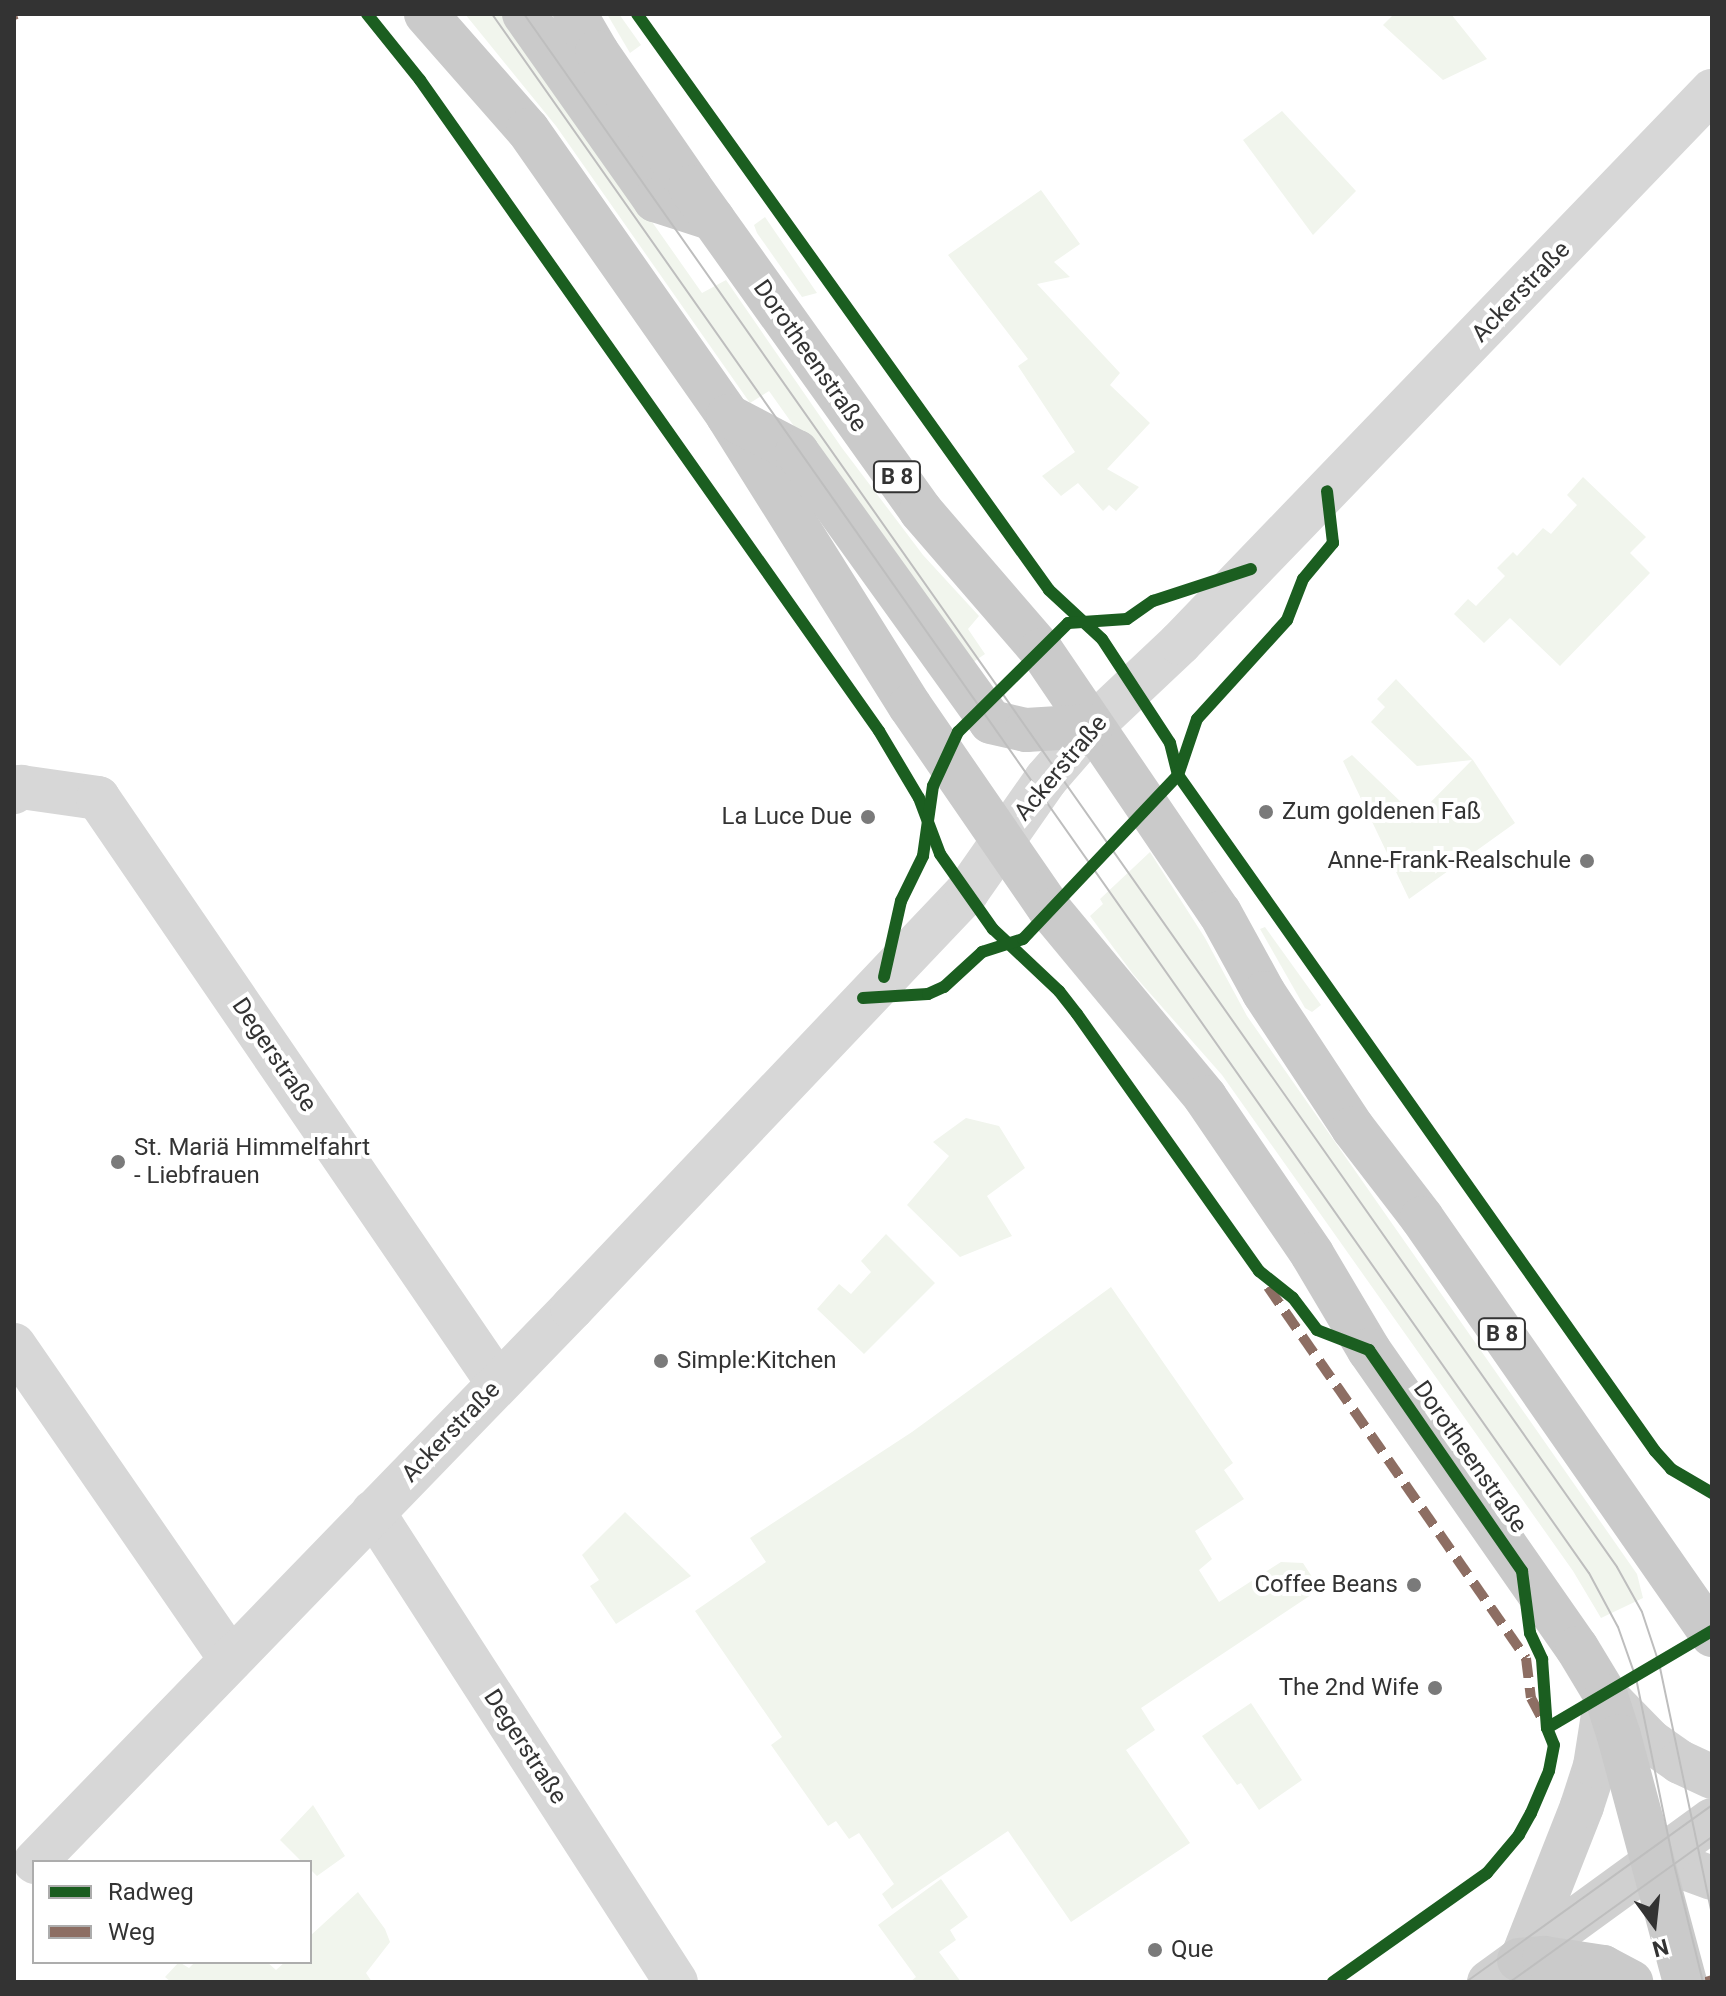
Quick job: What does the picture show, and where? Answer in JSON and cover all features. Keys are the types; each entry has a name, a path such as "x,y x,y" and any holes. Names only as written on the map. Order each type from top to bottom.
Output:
{"main road":[{"name":"Dorotheenstraße","path":"426,14 528,130 728,416 910,706 1050,910 1205,1097 1312,1254 1369,1350 1577,1648 1606,1696 1685,1982"},
{"path":"524,14 655,200 713,219"},
{"name":"Dorotheenstraße","path":"575,14 597,52 713,219 921,511 1041,650 1220,913 1264,993 1353,1128 1422,1218 1712,1633"},
{"path":"728,416 797,452 991,722 1026,730 1092,726"},
{"path":"1606,1696 1650,1741 1680,1762 1712,1777"},
{"path":"1510,1966 1591,1779 1606,1696"},
{"path":"1510,1966 1712,1820"},
{"path":"1653,1863 1674,1864 1712,1878"},
{"path":"1510,1966 1544,1958 1603,1967 1631,1982"}],"street":[{"name":"Ackerstraße","path":"36,1860 967,892 1046,779 1092,726 1180,643 1712,91"},
{"name":"Degerstraße","path":"14,792 21,787 98,798 498,1383"},
{"path":"14,1345 231,1659"},
{"name":"Degerstraße","path":"373,1512 676,1982"},
{"name":"Ackerstraße","path":"14,1884 32,1864"}],"shaded area":[{"path":"465,14 506,14 702,293 726,280 842,448 923,555 979,616 968,629 985,654 969,665 962,663 769,391 750,403 556,126"},
{"path":"607,14 619,14 641,45 630,53"},
{"path":"1394,14 1451,14 1487,59 1443,80 1383,25"},
{"path":"1282,111 1356,191 1313,235 1243,140"},
{"path":"1041,190 1080,244 1054,262 1070,277 1037,284 1120,373 1110,385 1150,423 1107,469 1139,487 1116,511 1109,505 1103,511 1078,483 1061,496 1042,476 1075,452 1018,366 1028,359 948,255"},
{"path":"765,217 817,293 802,297 757,233 754,225"},
{"path":"1583,477 1646,537 1630,553 1650,573 1560,666 1510,618 1484,643 1454,614 1468,599 1476,606 1505,576 1497,568 1513,552 1517,556 1543,528 1551,534 1577,505 1567,495"},
{"path":"1396,679 1473,760 1515,823 1409,899 1343,761 1352,755 1402,803 1423,810 1472,760 1417,766 1371,722 1385,707 1377,699"},
{"path":"1150,852 1205,938 1247,1016 1637,1574 1643,1598 1601,1618 1573,1571 1222,1075 1133,974 1090,916 1103,904 1100,899"},
{"path":"1265,927 1321,1005 1312,1012 1305,1008 1260,929"},
{"path":"966,1118 999,1126 1025,1168 987,1196 1012,1236 960,1257 907,1205 949,1156 933,1142"},
{"path":"886,1234 935,1283 864,1354 817,1309 839,1284 851,1294 871,1272 861,1261"},
{"path":"1111,1287 1233,1463 1224,1470 1244,1499 1195,1531 1212,1559 1199,1570 1219,1602 1281,1562 1303,1563 1320,1589 1141,1708 1155,1730 1126,1750 1190,1843 1071,1922 1008,1831 892,1909 882,1894 894,1884 859,1833 849,1839 836,1821 828,1826 771,1745 782,1737 695,1611 766,1562 750,1538 912,1432"},
{"path":"625,1512 691,1576 616,1624 590,1586 599,1580 582,1555"},
{"path":"1251,1703 1302,1780 1259,1810 1202,1736"},
{"path":"313,1805 345,1856 317,1876 312,1871 312,1860 300,1860 280,1840"},
{"path":"941,1879 968,1917 950,1930 956,1940 939,1952 961,1982 910,1982 916,1977 878,1925"},
{"path":"358,1892 385,1929 390,1942 366,1973 372,1982 171,1982 165,1977 177,1964 189,1968 193,1964 269,1964 276,1970 283,1964 312,1964 312,1934"}],"tram line":[{"path":"492,14 1589,1573 1618,1627 1636,1678 1674,1864 1703,1982"},
{"path":"524,14 1617,1567 1642,1612 1659,1663 1712,1914"},
{"path":"1466,1982 1712,1805"},
{"path":"1510,1982 1712,1837"}],"marked path":[{"path":"1268,1287 1526,1658 1531,1698 1542,1719"},
{"path":"1706,1982 1712,1980"}],"cycle path":[{"path":"367,14 420,80 879,731 919,798 940,854 993,929 1059,991 1077,1014 1259,1271 1293,1298 1317,1330 1369,1350 1522,1571 1530,1633 1542,1659 1547,1728 1554,1745 1549,1771 1531,1813 1519,1835 1487,1873 1333,1982"},
{"path":"637,14 1049,590 1102,639 1170,743 1178,775 1655,1451 1671,1469 1712,1493"},
{"path":"863,998 928,994 944,987 982,952 1023,939 1178,775 1197,719 1287,620 1303,579 1333,543 1327,491"},
{"path":"884,977 901,901 923,856 933,786 958,732 1068,623 1127,619 1153,601 1251,569"},
{"path":"1547,1728 1712,1631"}],"place":[{"name":"Zum goldenen Faß","path":"1266,812"},
{"name":"La Luce Due","path":"868,817"},
{"name":"Anne-Frank-Realschule","path":"1587,861"},
{"name":"St. Mariä Himmelfahrt - Liebfrauen","path":"118,1162"},
{"name":"Simple:Kitchen","path":"661,1361"},
{"name":"Coffee Beans","path":"1414,1585"},
{"name":"The 2nd Wife","path":"1435,1688"},
{"name":"Que","path":"1155,1950"}]}
